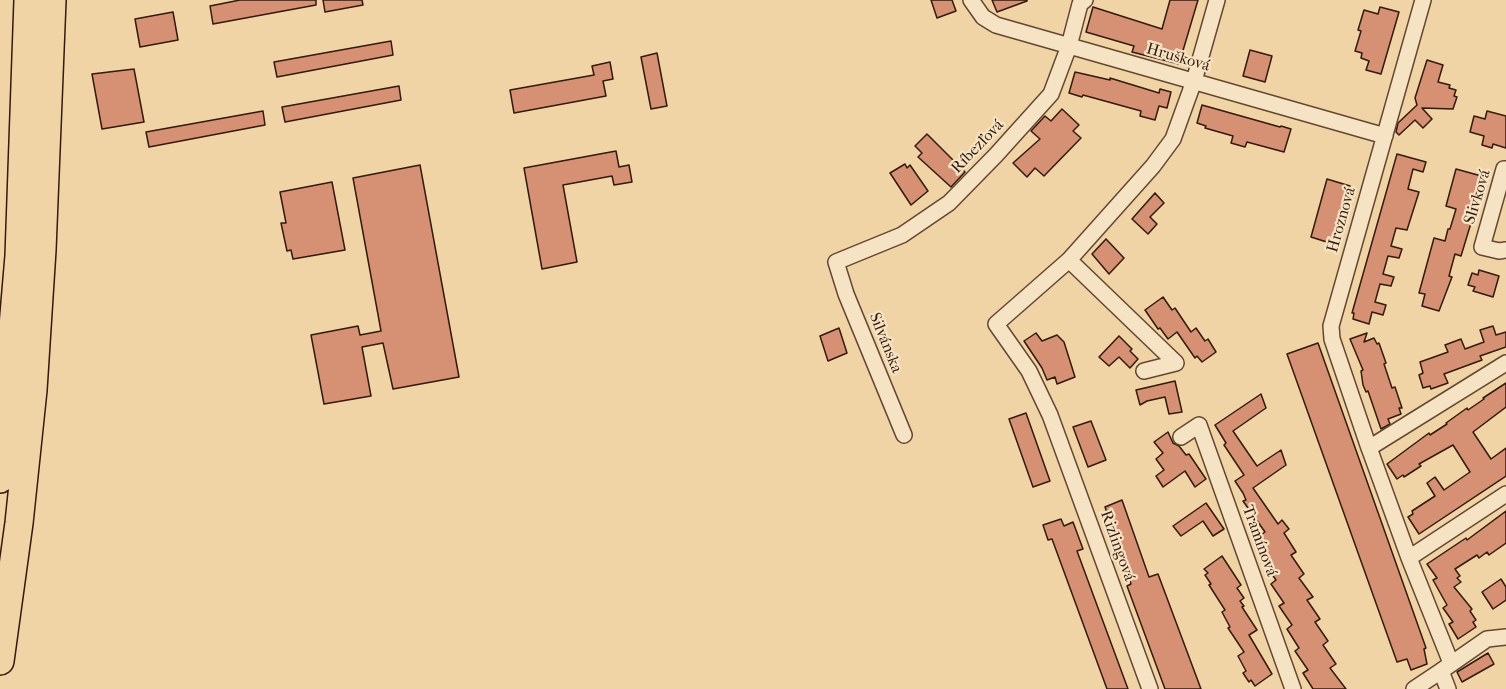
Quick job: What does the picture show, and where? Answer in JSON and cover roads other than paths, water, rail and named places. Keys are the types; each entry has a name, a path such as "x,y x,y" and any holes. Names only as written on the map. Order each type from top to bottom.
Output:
{"highway":[{"path":"0,479 19,256 28,0"},
{"path":"0,661 33,390 43,239 52,0"}],"street":[{"name":"Hrušková","path":"971,0 983,17 996,25 1385,136"},
{"name":"Ríbezľová","path":"836,262 902,235 949,203 996,155 1051,94 1069,46 1080,4 1085,0"},
{"path":"1144,371 1176,363 1069,260 1153,166 1173,139 1194,81 1217,0"},
{"name":"Hroznová","path":"1423,0 1331,326 1332,339 1446,667 1448,689"},
{"name":"Slivková","path":"1506,169 1504,169 1482,247 1499,251 1506,250"},
{"name":"Rizlingová","path":"1069,260 996,324 1029,371 1050,415 1150,689"},
{"name":"Silvánska","path":"836,262 846,294 904,435"},
{"path":"1369,447 1506,363"},
{"name":"Tramínová","path":"1181,437 1199,425 1293,689"},
{"path":"1406,551 1506,494"},
{"path":"1414,689 1487,639 1506,637"}]}
